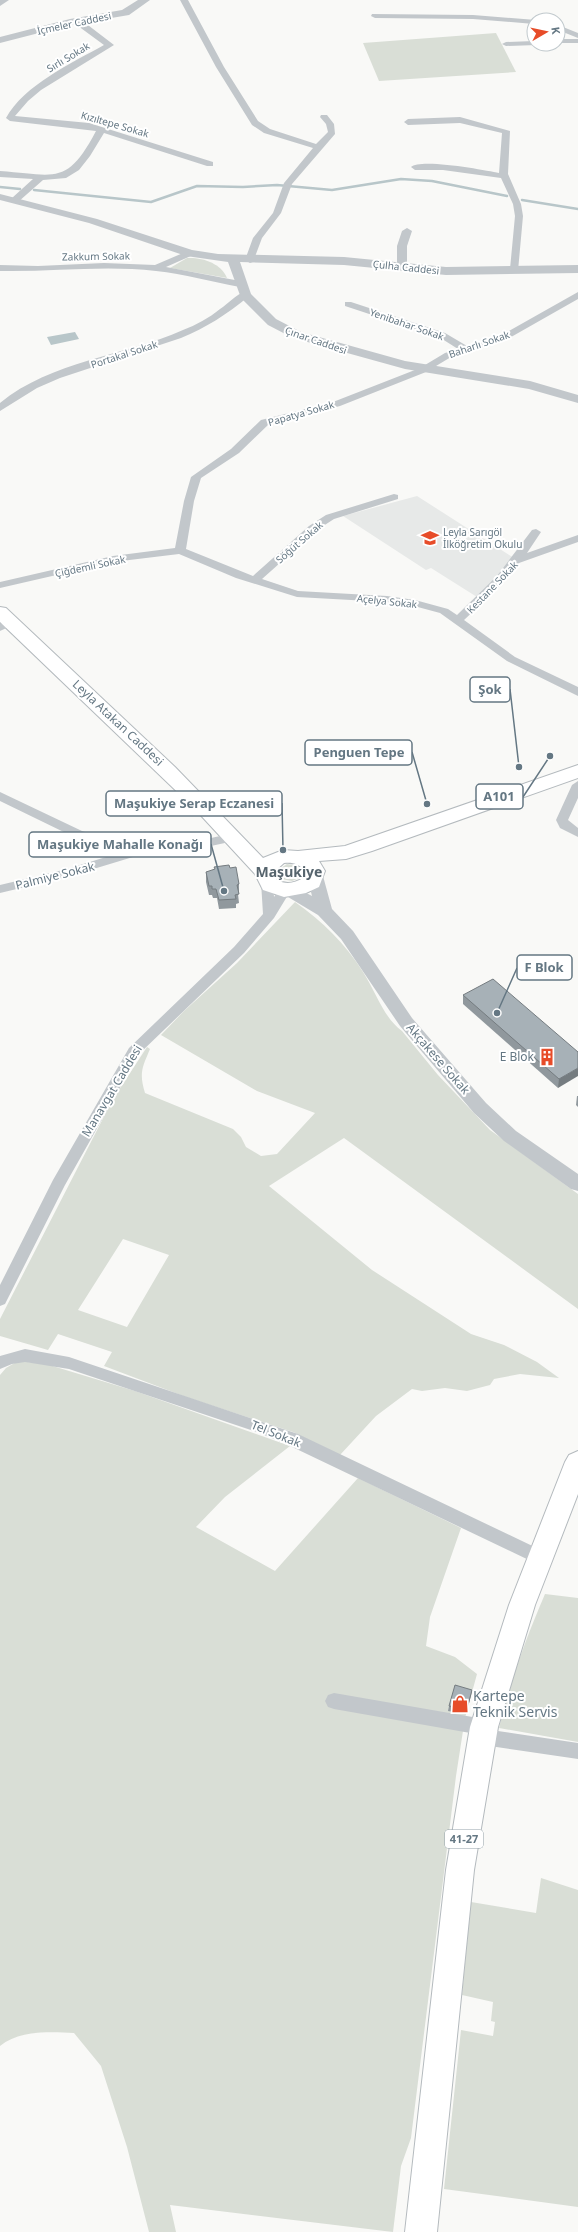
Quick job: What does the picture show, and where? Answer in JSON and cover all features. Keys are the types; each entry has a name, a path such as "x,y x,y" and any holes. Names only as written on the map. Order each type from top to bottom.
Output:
{"main road":[{"name":"Leyla Atakan Caddesi","path":"4,621 179,780 234,837"},
{"path":"234,837 260,852 278,858 346,852 578,771"},
{"path":"234,837 276,884 306,887 315,874 346,852"},
{"path":"299,857 307,860 315,874"},
{"path":"276,884 267,865 278,858"},
{"name":"41-27","path":"421,2232 460,1870 484,1732 500,1671 539,1557 578,1462"}],"street":[{"path":"0,4 5,0"},
{"path":"184,0 220,67 255,123 267,131 318,147"},
{"name":"İçmeler Caddesi","path":"0,40 77,21 124,13 141,1"},
{"path":"375,16 473,17 526,21"},
{"name":"Sırlı Sokak","path":"10,118 13,111 18,106 54,77 110,45 77,21"},
{"path":"566,31 578,36"},
{"path":"566,41 578,41"},
{"path":"506,44 526,43"},
{"path":"250,260 258,238 277,213 287,185 332,132 330,124 324,117"},
{"name":"Kızıltepe Sokak","path":"10,118 74,124 101,130 210,164"},
{"path":"408,122 460,120 504,129 506,131 503,167 505,176 517,204 519,216 515,269"},
{"path":"0,174 61,177 71,172 88,154 101,130"},
{"path":"415,167 443,167 505,176"},
{"path":"15,200 41,177"},
{"path":"0,197 93,221 190,253 233,259"},
{"path":"402,268 402,246 407,231"},
{"name":"Zakkum Sokak","path":"0,268 38,269 104,266 156,268 190,253"},
{"name":"Çulha Caddesi","path":"233,259 344,261 402,268 446,271 515,269 578,270"},
{"name":"Çınar Caddesi","path":"233,259 242,289 272,322 297,335 349,352 423,370 530,385 578,399"},
{"path":"156,268 242,289"},
{"name":"Portakal Sokak","path":"0,408 14,395 44,382 158,343 202,326 218,316 242,289"},
{"name":"Baharlı Sokak","path":"423,370 441,358 502,339 578,295"},
{"name":"Yenibahar Sokak","path":"348,304 442,336 466,349"},
{"name":"Papatya Sokak","path":"180,551 189,500 196,477 235,451 265,422 336,404 423,370"},
{"name":"Söğüt Sokak","path":"255,580 313,528 330,517 394,497"},
{"name":"Kestane Sokak","path":"459,619 501,580 518,560 536,532"},
{"path":"518,560 578,538"},
{"name":"Açelya Sokak","path":"180,551 255,580 297,594 415,603 444,611 459,619 511,658 578,692"},
{"name":"Çiğdemli Sokak","path":"0,585 113,559 180,551"},
{"path":"578,785 562,820 564,826 578,832"},
{"path":"0,796 71,831 132,853 174,850 234,837"},
{"name":"Palmiye Sokak","path":"0,889 72,873 132,853"},
{"path":"315,874 324,911"},
{"path":"269,915 276,884 324,911"},
{"name":"Manavgat Caddesi","path":"0,1300 58,1184 134,1051 239,950 269,915 276,884"},
{"name":"Akçakese Sokak","path":"324,911 358,949 386,995 406,1022 480,1108 510,1136 578,1184"},
{"name":"Tel Sokak","path":"0,1363 12,1357 22,1355 44,1357 69,1363 261,1427 292,1439 539,1557"},
{"path":"334,1701 578,1751"}],"shaded area":[{"path":"496,33 516,72 379,81 363,43"},
{"path":"187,258 205,260 216,265 227,278 170,268"},
{"path":"75,332 79,339 51,345 47,337"},
{"name":"Leyla Sarıgöl İlköğretim Okulu","path":"417,496 514,558 502,573 477,597 431,568 426,570 343,516"},
{"path":"287,864 299,866 303,871 302,877 292,881 281,879 278,870"},
{"path":"295,902 315,917 341,942 363,972 390,1019 402,1031 438,1075 490,1130 578,1194 578,1309 344,1138 269,1186 372,1270 471,1334 504,1345 537,1362 559,1378 520,1374 494,1379 490,1385 467,1391 445,1388 422,1391 412,1389 376,1416 340,1455 293,1432 186,1397 104,1366 112,1352 58,1334 48,1350 0,1336 0,1319 113,1099 147,1047 150,1049 142,1071 142,1080 145,1093 233,1129 241,1137 246,1147 261,1156 277,1154 315,1113 257,1091 161,1035 184,1011 237,963","holes":["123,1239 169,1255 127,1327 78,1310"]},
{"path":"18,1361 46,1364 135,1391 290,1446 225,1497 196,1527 275,1571 358,1478 461,1528 430,1617 426,1646 455,1657 477,1674 465,1718 456,1776 411,2138 401,2166 393,2232 170,2205 176,2232 149,2232 127,2147 101,2066 74,2033 36,2033 17,2037 0,2046 0,1375 6,1368"},
{"path":"545,1594 578,1598 578,1742 499,1728 519,1660"},
{"path":"541,1878 578,1890 578,2207 444,2189 461,2030 493,2036 495,2022 491,2021 493,2002 462,1995 471,1902 536,1913"}],"building":[{"path":"229,865 230,868 236,867 239,894 235,895 236,899 219,900 216,889 212,889 212,886 209,886 206,872 215,869 214,867"},
{"path":"493,979 578,1052 578,1068 559,1079 463,995"},
{"name":"Kartepe Teknik Servis","path":"455,1685 472,1690 467,1709 449,1706"}],"waterway":[{"path":"34,190 151,202 197,186 243,187 277,185 332,190 401,179 432,181 507,196"},
{"path":"0,187 20,189"},
{"path":"522,200 578,209"}],"place":[{"name":"Leyla Sarıgöl İlköğretim Okulu","path":"430,538"},
{"name":"A101","path":"550,756"},
{"name":"Şok","path":"519,767"},
{"name":"Penguen Tepe","path":"427,804"},
{"name":"Maşukiye Serap Eczanesi","path":"283,850"},
{"name":"Maşukiye Mahalle Konağı","path":"224,891"},
{"name":"F Blok","path":"497,1013"},
{"name":"E Blok","path":"547,1057"},
{"name":"Kartepe Teknik Servis","path":"460,1704"}],"district":[{"name":"Maşukiye","path":"289,872"}]}
